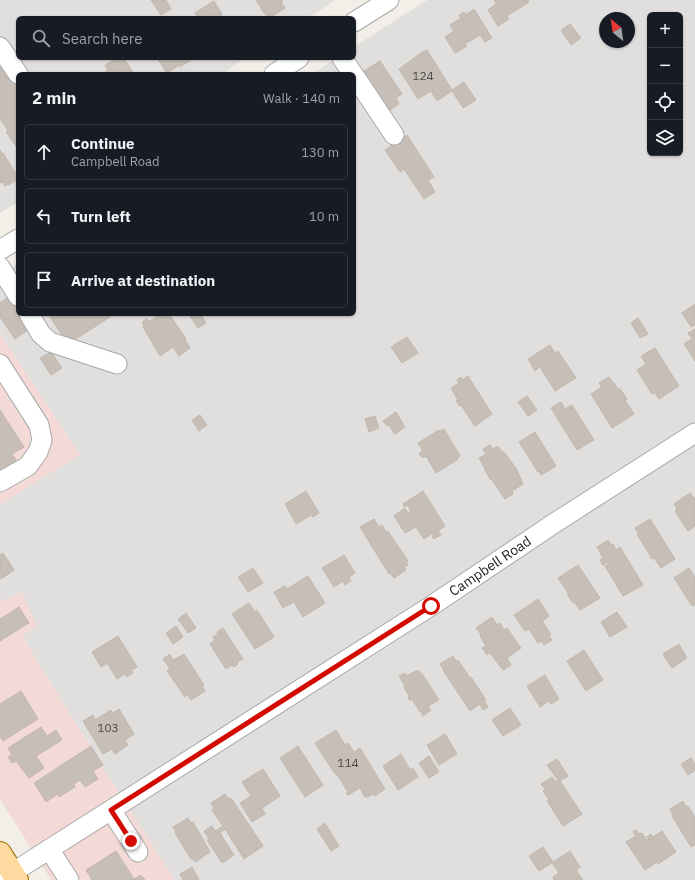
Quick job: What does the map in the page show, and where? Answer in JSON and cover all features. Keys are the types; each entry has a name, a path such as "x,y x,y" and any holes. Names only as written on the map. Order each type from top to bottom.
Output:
{"main road":[{"path":"0,853 10,878"}],"street":[{"path":"356,21 389,0"},
{"path":"0,47 17,72"},
{"path":"277,72 296,60"},
{"path":"343,60 352,72"},
{"path":"356,78 394,135"},
{"path":"0,250 16,240"},
{"path":"0,267 16,293"},
{"path":"30,316 41,334 50,342 117,364"},
{"path":"0,364 40,425 42,440 38,452 28,466 0,482"},
{"name":"Campbell Road","path":"10,878 49,850 431,606 552,524 695,433"},
{"path":"111,810 138,852"},
{"path":"49,850 69,880"}],"shaded area":[{"path":"0,0 335,0 311,16 16,16 16,60 243,60 225,72 16,72 16,203 0,213"},
{"path":"427,0 695,0 695,880 175,880 112,782 22,636 22,592 0,602 0,504 80,455 0,333 0,275 16,264 16,316 356,316 356,72 315,72 334,60 356,60 356,46"},
{"path":"0,333 80,455 0,504"},
{"path":"22,592 37,626 22,636 112,782 175,880 51,880 0,799 0,602"}],"building":[{"path":"151,0 166,0 171,9 161,15"},
{"path":"256,0 281,0 283,2 281,3 285,8 272,16 267,16"},
{"path":"494,0 528,0 529,2 507,16 509,19 498,26 488,10 496,4"},
{"path":"214,1 222,14 221,16 197,16 195,13"},
{"path":"474,9 492,38 485,42 480,35 465,44 467,46 455,53 445,37 454,31 450,25 461,18 459,15 464,12 465,15"},
{"path":"570,24 581,38 571,45 561,30"},
{"path":"427,50 452,90 464,82 476,100 463,108 452,91 437,101 431,91 418,99 399,69"},
{"path":"0,58 16,81 16,146 6,132 8,130 0,119"},
{"path":"114,60 125,60 133,72 105,72 108,70 105,65"},
{"path":"158,60 191,60 180,67 179,65 166,72"},
{"path":"380,61 402,94 396,98 399,104 387,112 361,73"},
{"path":"407,135 434,177 428,180 435,192 424,199 404,169 400,172 385,150"},
{"path":"0,150 16,174 16,180 5,186 3,182 0,183"},
{"path":"10,296 16,302 16,316 26,316 33,326 15,339 0,317 0,303"},
{"path":"695,304 695,325 691,327 682,313"},
{"path":"109,316 110,317 68,344 50,317"},
{"path":"158,316 170,316 186,339 185,340 190,348 179,356 173,347 160,356 143,327 142,322 147,319 149,322"},
{"path":"190,316 201,316 206,323 198,328"},
{"path":"638,318 648,334 640,338 631,323"},
{"path":"695,329 695,361 684,344 692,339 688,333"},
{"path":"407,337 418,353 402,363 391,347"},
{"path":"550,345 555,353 558,351 576,378 555,391 540,367 535,371 528,359"},
{"path":"655,348 679,386 659,399 655,393 652,394 637,370 646,364 641,356"},
{"path":"51,352 62,368 51,375 40,358"},
{"path":"468,376 492,414 475,426 461,405 460,406 456,401 458,400 451,388 459,383 457,380 461,377 463,380"},
{"path":"609,377 627,399 625,400 634,414 612,428 591,394 602,387 599,383"},
{"path":"527,396 537,410 528,416 518,402"},
{"path":"561,402 565,409 572,405 594,440 577,450 551,408"},
{"path":"0,410 24,447 12,454 20,466 0,474"},
{"path":"396,412 405,427 395,434 389,425 387,426 383,421"},
{"path":"200,415 207,425 199,431 192,420"},
{"path":"375,416 379,428 369,432 365,419"},
{"path":"444,429 460,456 458,459 436,473 426,456 422,458 419,453 423,451 418,443 439,430"},
{"path":"535,432 556,466 541,475 519,442"},
{"path":"490,445 493,449 498,446 502,452 503,451 516,468 523,484 512,491 513,494 505,499 490,479 479,458 486,454 483,449"},
{"path":"306,491 319,513 313,517 311,515 296,524 285,504"},
{"path":"423,491 445,526 438,531 441,535 434,539 432,536 434,535 433,533 424,539 416,527 405,533 394,516 405,508 408,513 411,511 407,505 404,507 403,504"},
{"path":"690,493 695,498 695,526 688,531 675,511 677,509 674,504"},
{"path":"374,519 379,527 382,525 386,532 388,531 408,561 406,562 408,565 404,567 406,570 394,578 390,573 389,574 360,527"},
{"path":"650,519 675,559 661,568 654,558 652,559 635,528"},
{"path":"608,540 611,545 613,544 616,550 620,547 643,585 623,596 605,566 609,564 608,562 603,565 600,560 603,558 597,547"},
{"path":"3,553 14,570 1,579 0,555"},
{"path":"344,555 355,573 349,577 351,581 345,585 343,581 334,587 322,568"},
{"path":"578,565 600,598 580,610 574,602 573,603 567,594 569,594 558,578"},
{"path":"253,568 263,583 248,592 238,577"},
{"path":"689,568 695,577 695,605 692,606 674,578"},
{"path":"308,576 325,603 303,617 294,602 283,608 274,592 285,586 287,589"},
{"path":"538,599 549,616 542,621 551,634 549,636 552,640 544,645 541,641 538,643 529,629 525,631 514,615"},
{"path":"249,603 255,612 257,610 274,637 255,649 232,614"},
{"path":"19,607 29,623 0,641 0,619"},
{"path":"617,612 627,627 610,637 601,622"},
{"path":"186,613 196,628 188,633 178,619"},
{"path":"492,617 497,625 500,623 504,630 507,628 521,648 507,658 511,665 503,670 490,653 487,655 482,648 486,646 476,628"},
{"path":"176,626 183,637 173,644 166,633"},
{"path":"223,628 243,659 237,662 238,664 234,667 232,665 226,669 210,644 215,640 213,637 218,634 217,632"},
{"path":"118,636 137,667 131,670 133,673 127,677 125,674 117,679 107,663 101,667 92,652"},
{"path":"679,644 687,658 672,668 663,654"},
{"path":"584,650 603,680 586,691 567,661"},
{"path":"170,654 173,660 184,654 204,685 202,686 205,691 191,700 187,695 185,697 167,671 170,669 163,659"},
{"path":"453,656 456,661 458,660 470,678 471,677 486,700 484,701 488,707 483,710 480,704 470,711 440,664"},
{"path":"418,670 423,675 439,700 428,706 431,710 423,716 412,699 410,701 404,687 405,686 399,676 405,673 407,676"},
{"path":"545,675 559,699 551,704 549,701 540,707 527,686"},
{"path":"21,691 38,719 3,741 0,736 0,704"},
{"path":"510,708 521,725 503,736 492,720"},
{"path":"119,709 134,734 125,740 128,745 115,754 112,749 103,754 83,721 93,715 95,720 111,710 113,713"},
{"path":"41,727 47,736 56,730 62,740 36,756 44,768 29,778 16,761 12,763 8,757 12,755 8,748"},
{"path":"336,730 345,745 348,743 354,752 360,748 385,789 375,796 373,794 368,797 365,797 360,788 348,795 346,793 348,792 315,743"},
{"path":"445,734 457,754 439,765 427,745"},
{"path":"91,746 103,765 93,771 98,779 85,787 80,780 74,784 75,787 59,797 58,794 46,802 34,783"},
{"path":"298,746 323,785 305,797 280,758"},
{"path":"401,754 410,770 413,768 418,777 398,790 383,766"},
{"path":"429,756 439,772 429,778 419,763"},
{"path":"691,758 695,764 695,770 688,775 681,764"},
{"path":"557,759 568,776 560,781 582,814 563,826 547,801 549,800 543,791 545,789 541,784 552,777 555,782 558,780 547,765"},
{"path":"263,769 280,796 262,808 265,814 252,822 240,803 251,796 242,782"},
{"path":"225,794 229,799 231,798 263,846 244,859 225,829 220,833 234,855 222,863 207,840 209,839 204,831 212,826 215,831 223,826 212,810 214,808 211,803"},
{"path":"683,801 695,817 695,845 691,847 672,816 673,815 670,809"},
{"path":"188,818 191,823 193,822 210,852 195,862 192,858 191,859 173,827"},
{"path":"325,823 339,846 331,851 317,829"},
{"path":"636,830 639,834 642,833 647,840 649,839 647,837 651,834 653,837 662,831 676,852 658,864 657,862 645,870 626,842 636,836 633,832"},
{"path":"543,847 553,862 570,851 580,867 576,870 583,880 554,880 553,877 559,873 552,863 539,871 529,856"},
{"path":"116,851 134,879 141,875 145,880 92,880 86,870"},
{"path":"192,867 199,880 183,880 180,874"}],"route":[{"path":"131,841 111,810 431,606"}]}
